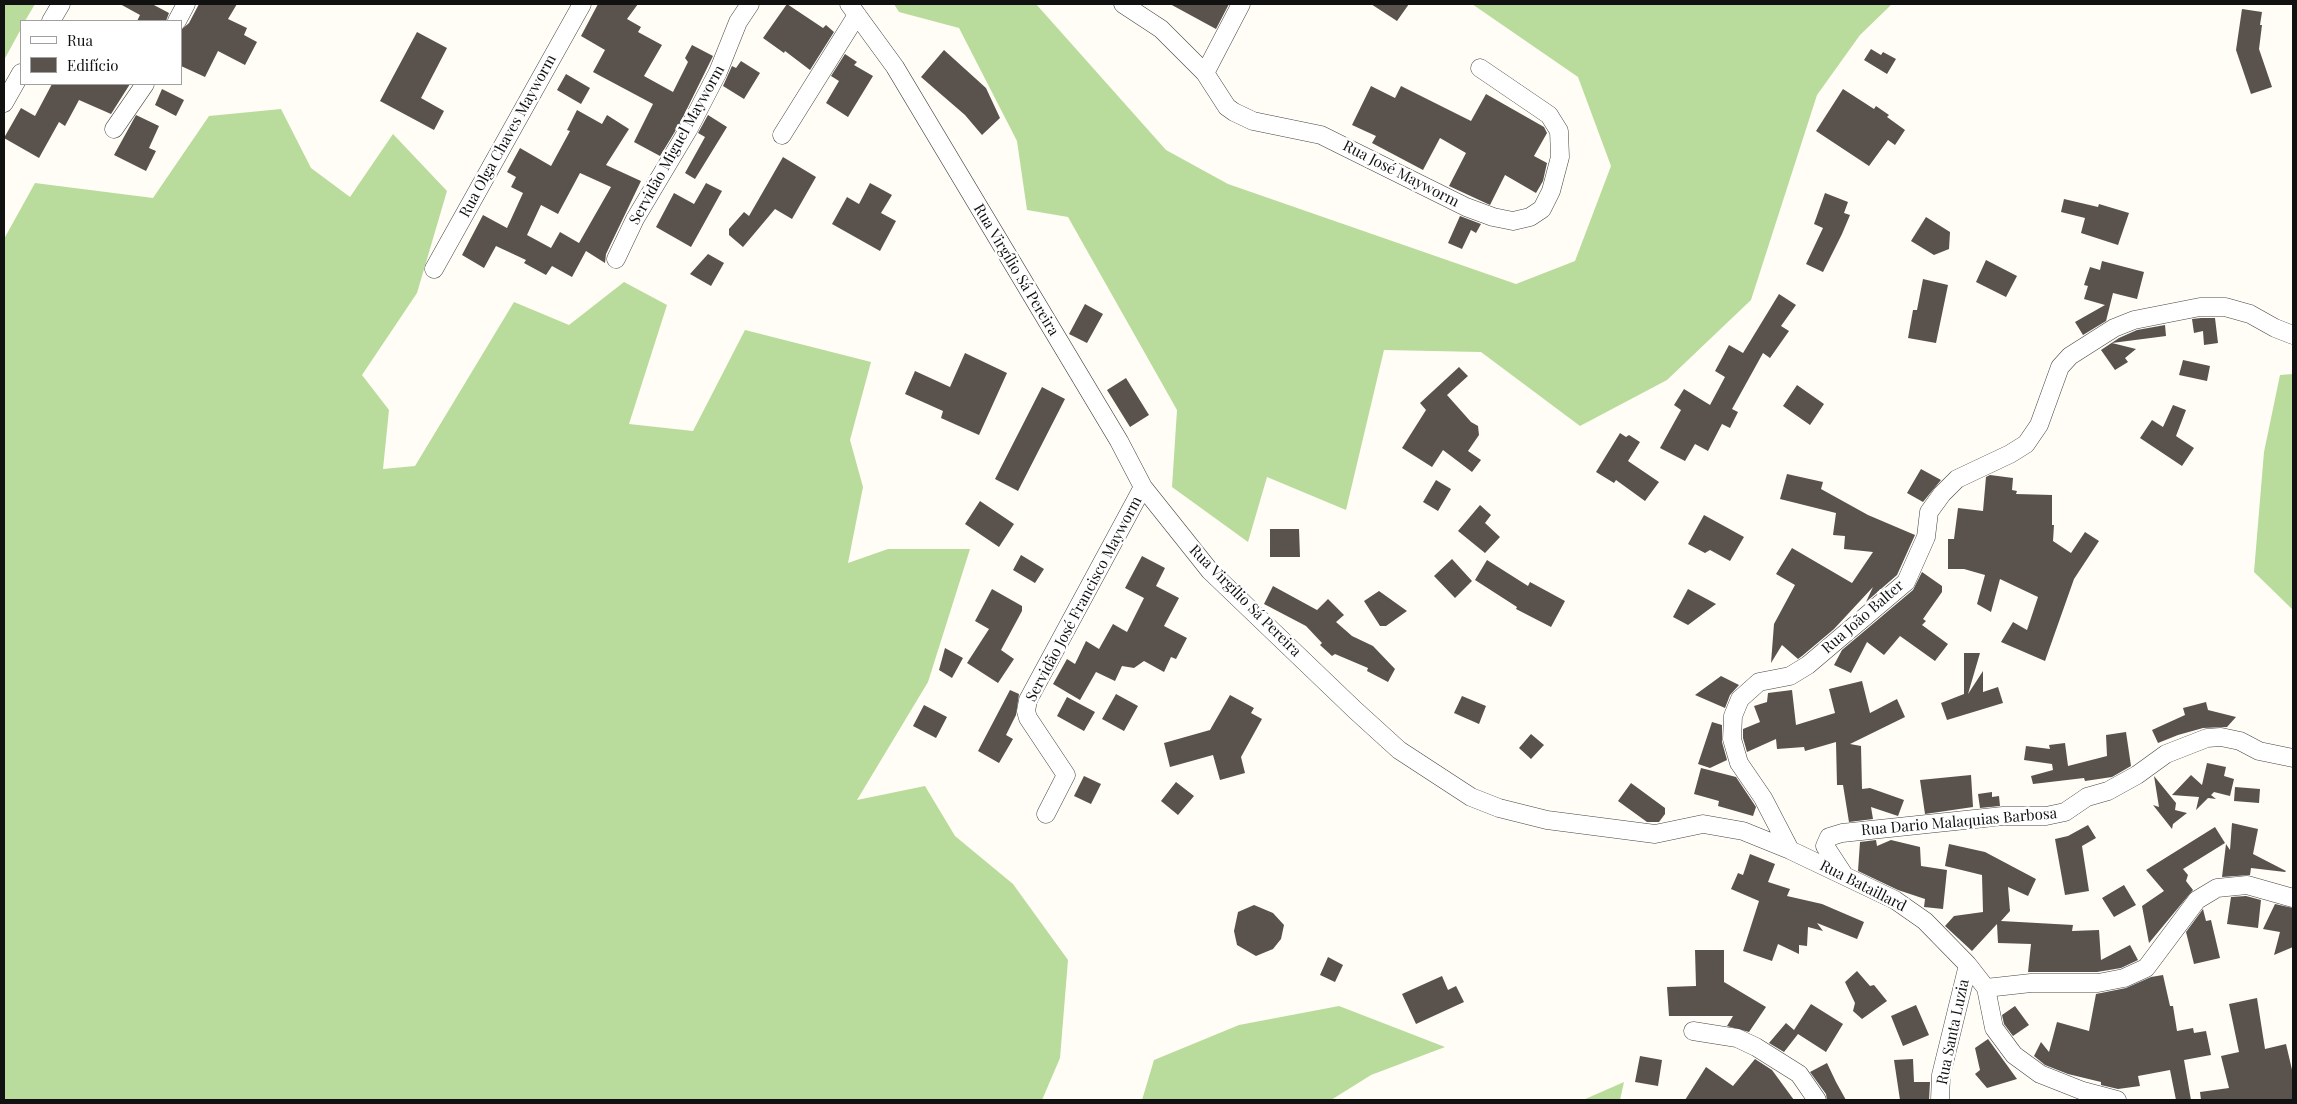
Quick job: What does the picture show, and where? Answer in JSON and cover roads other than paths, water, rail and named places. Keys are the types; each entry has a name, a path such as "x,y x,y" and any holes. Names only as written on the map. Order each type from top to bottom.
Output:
{"street":[{"path":"52,20 61,4"},
{"path":"177,20 186,4"},
{"name":"Rua Olga Chaves Mayworm","path":"434,269 582,4"},
{"name":"Servidão Miguel Mayworm","path":"616,258 639,212 705,97 718,72 738,22 750,4"},
{"name":"Rua José Mayworm","path":"1123,4 1161,29 1205,73 1227,107 1242,117 1321,135 1466,207 1513,222 1530,217 1542,209 1551,191 1560,157 1559,131 1549,115 1480,68"},
{"path":"1205,73 1241,4"},
{"path":"782,135 853,10"},
{"name":"Rua Virgílio Sá Pereira","path":"853,10 896,67 1114,433 1143,487 1210,571 1399,750 1472,797 1499,808 1547,820 1655,834 1703,824 1743,832 1790,850"},
{"path":"4,103 20,75"},
{"path":"114,129 144,85"},
{"name":"Rua João Balter","path":"1790,850 1763,798 1739,763 1732,739 1732,716 1740,699 1759,682 1790,676 1808,665 1906,582 1926,537 1929,512 1942,494 1957,479 2010,454 2026,444 2039,425 2060,367 2070,356 2114,328 2134,320 2200,307 2225,307 2250,314 2275,328 2293,335"},
{"name":"Servidão José Francisco Mayworm","path":"1046,814 1066,775 1028,718 1026,711 1028,700 1143,487"},
{"name":"Rua Dario Malaquias Barbosa","path":"1845,876 1824,846 1829,837 1842,833 2003,816 2046,816 2065,812 2087,797 2108,791 2137,775 2166,754 2207,738 2221,736 2240,741 2259,751 2293,758"},
{"name":"Rua Bataillard","path":"1790,850 1903,905 1925,921 1968,965 1986,988 1994,1028 2014,1055 2040,1074 2084,1096 2117,1100"},
{"path":"1986,988 2032,983 2098,983 2124,978 2146,968 2197,900 2217,888 2247,885 2293,898"},
{"name":"Rua Santa Luzia","path":"1940,1100 1941,1075 1968,965"},
{"path":"1693,1031 1737,1038 1756,1047 1799,1074 1818,1100"}]}
